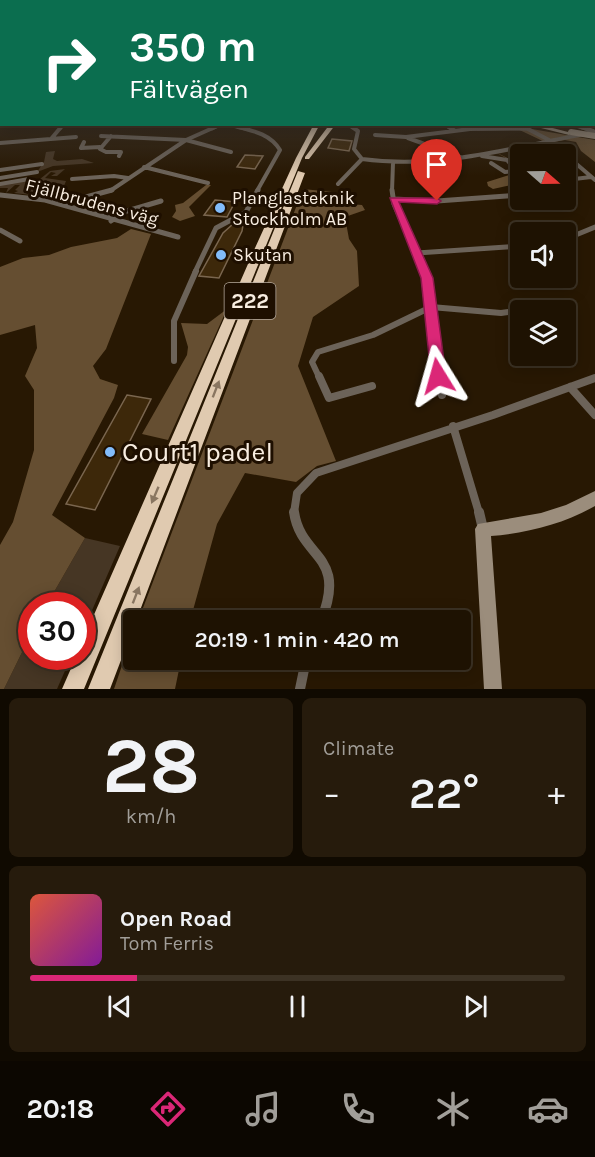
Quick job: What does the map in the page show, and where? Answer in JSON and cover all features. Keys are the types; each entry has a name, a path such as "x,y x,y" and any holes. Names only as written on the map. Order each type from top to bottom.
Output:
{"highway":[{"name":"222","path":"74,689 316,126"},
{"name":"222","path":"99,689 303,158 322,126"},
{"path":"303,158 331,126"},
{"path":"303,158 304,130"}],"main road":[{"path":"538,126 595,136"},
{"path":"544,126 585,136 595,136"},
{"path":"494,689 483,529 510,528 550,519 571,512 595,498"}],"street":[{"path":"51,139 62,126"},
{"path":"86,197 108,192 186,140 218,126"},
{"path":"174,361 174,321 211,235 216,228 246,212 280,150 278,145 265,135 231,126"},
{"path":"349,126 357,131 354,149 362,159 393,163 428,162 549,140 595,136"},
{"path":"446,126 455,131"},
{"path":"573,126 595,136"},
{"path":"375,135 406,137 455,131 526,129 553,144"},
{"path":"101,136 186,140 231,152"},
{"path":"84,142 81,148 100,147 111,136"},
{"path":"0,143 76,137"},
{"path":"406,137 460,157"},
{"path":"100,147 106,152 121,152 119,156"},
{"path":"475,154 507,160 516,171 508,173 491,163"},
{"path":"338,184 362,159"},
{"path":"393,163 391,180 393,200 427,278 442,395"},
{"path":"0,170 42,164"},
{"path":"576,164 593,178"},
{"path":"144,167 208,183"},
{"path":"0,177 36,172"},
{"path":"72,179 128,178"},
{"path":"576,179 593,178"},
{"path":"0,184 30,179"},
{"name":"Fjällbrudens väg","path":"0,195 36,198 111,221 178,237"},
{"path":"393,200 437,201 510,196"},
{"path":"111,221 127,211 161,201"},
{"path":"576,235 595,227"},
{"path":"0,230 20,241"},
{"path":"417,253 510,247"},
{"path":"372,386 329,399 312,362 314,356 318,352 373,335 431,307 501,313 510,312"},
{"path":"324,610 331,588 323,559 298,528 294,501 298,490 314,472 493,415 595,378"},
{"path":"570,387 595,415"},
{"path":"453,426 470,477 483,529"},
{"path":"300,689 304,670"}],"shaded area":[{"path":"511,126 595,140 595,162 581,151 576,142 565,140 547,143"},
{"path":"55,151 53,159 57,161 82,159 94,163 53,166 37,172 44,162 46,152"},
{"path":"65,169 57,176 51,176 56,173 51,172 45,178 66,181 59,198 53,198 54,187 49,189 49,192 53,193 46,198 35,196 40,192 37,191 31,195 14,193 18,191 15,190 20,185 15,185 6,193 8,188 0,188 0,184 40,179 50,171"},
{"path":"510,175 510,185 493,189 488,186 487,182"},
{"path":"206,185 211,185 189,207 195,216 180,221 172,217 176,211 175,205 183,203"},
{"path":"303,189 332,192 327,196 337,203 362,205 365,210 345,217 349,239 357,251 359,286 313,317 298,366 336,461 317,466 296,482 245,473 217,524 193,610 142,610"},
{"path":"131,229 151,234 106,349 93,366 100,379 118,385 114,398 52,515 85,538 54,592 18,592 18,660 4,689 0,689 0,545 13,522 34,450 34,390 25,376 37,348 35,325 0,335 0,267 23,258 49,255 71,247 117,238"},
{"path":"227,309 168,440 142,434 187,355 188,347 181,323 207,324"},
{"path":"85,538 120,546 96,601 96,592 54,592"},
{"path":"18,660 18,670 65,670 57,689 4,689"},
{"path":"123,662 123,670 179,670 175,689 114,689"}],"building":[{"path":"332,139 352,141 349,151 328,148"},
{"path":"245,155 263,156 255,169 237,167"},
{"name":"Planglasteknik Stockholm AB","path":"215,200 235,202 227,217 204,215"},
{"name":"Skutan","path":"233,224 243,225 242,231 219,278 199,276 223,233"},
{"name":"Court1 padel","path":"127,395 151,399 95,510 66,504"}],"place":[{"name":"Planglasteknik Stockholm AB","path":"220,208"},
{"name":"Skutan","path":"221,255"},
{"name":"Court1 padel","path":"110,452"}],"route":[{"path":"437,201 393,200 427,278 438,376"}]}
